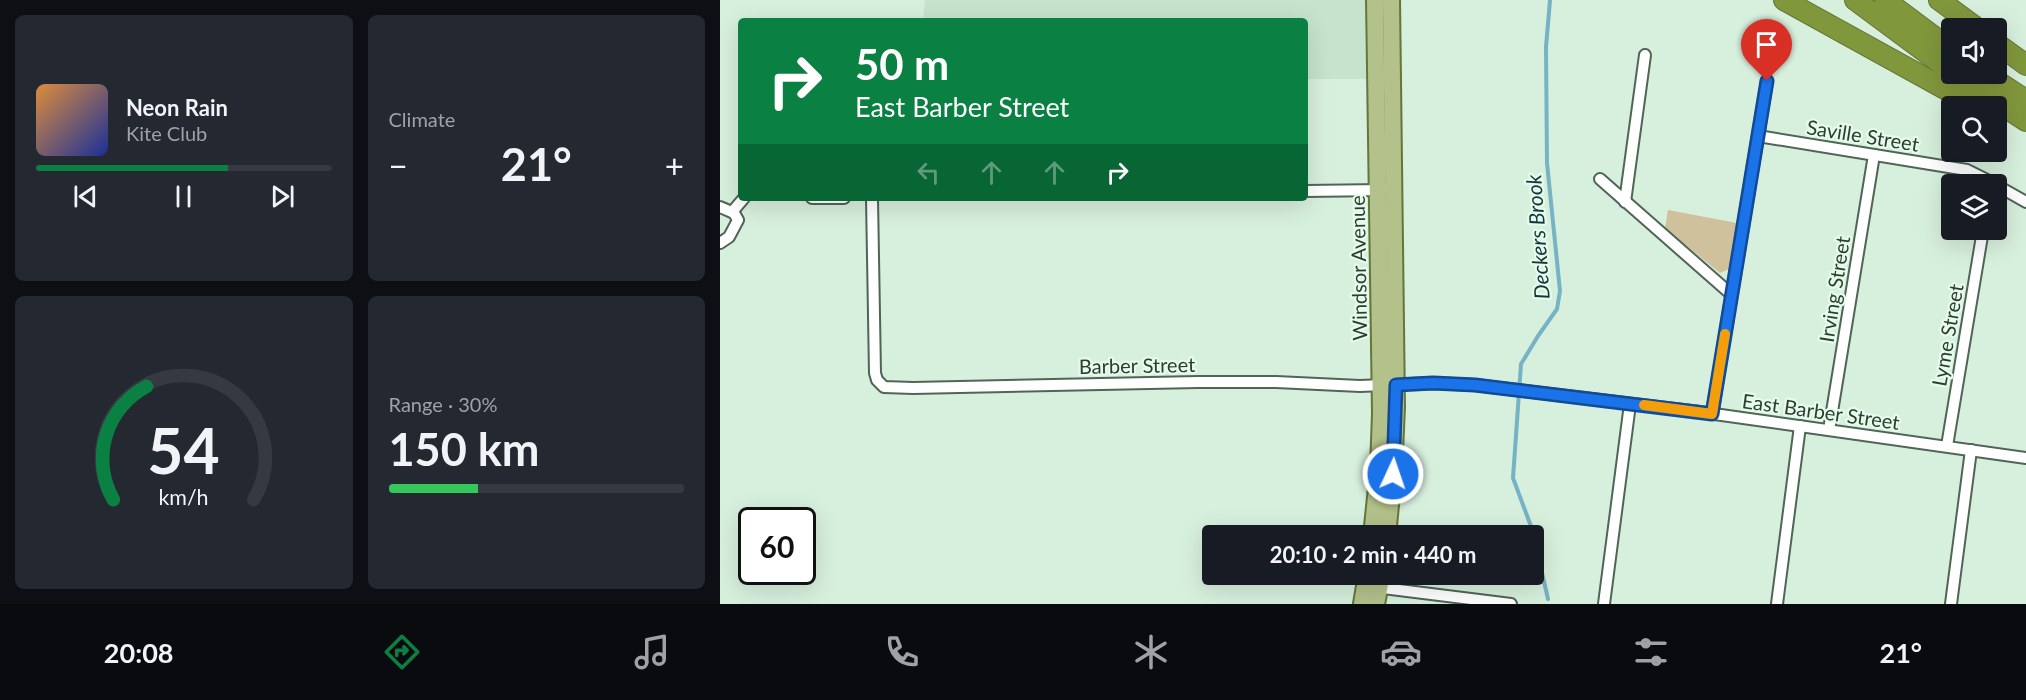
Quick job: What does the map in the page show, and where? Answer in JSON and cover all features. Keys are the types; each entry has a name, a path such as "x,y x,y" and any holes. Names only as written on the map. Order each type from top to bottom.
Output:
{"highway":[{"path":"1784,0 1958,96"},
{"path":"1855,0 1941,64"},
{"path":"1885,0 1941,42"},
{"path":"1939,0 1963,18"},
{"path":"2007,51 2026,65"},
{"path":"1970,84 2026,121"},
{"path":"2001,84 2026,100"},
{"path":"2007,124 2026,134"}],"main road":[{"name":"Windsor Avenue","path":"1375,0 1383,22 1388,386 1393,474 1388,525"},
{"name":"Windsor Avenue","path":"1383,22 1391,0"},
{"name":"Windsor Avenue","path":"1373,525 1388,386"},
{"path":"1362,604 1374,585"}],"street":[{"path":"1625,202 1645,55"},
{"path":"1712,414 1767,81"},
{"name":"Saville Street","path":"1758,136 1967,170 1974,174"},
{"name":"Irving Street","path":"1829,430 1874,155"},
{"path":"1600,179 1731,295"},
{"path":"1308,191 1385,190"},
{"name":"Saville Street","path":"2007,192 2026,202"},
{"path":"732,212 741,201"},
{"name":"Barber Street","path":"872,201 875,374 879,383 889,388 1198,382 1388,386"},
{"path":"720,207 732,212 737,223 729,237 720,243"},
{"name":"Lyme Street","path":"1947,446 1981,240"},
{"name":"East Barber Street","path":"1388,386 1461,384 1514,389 2026,458"},
{"path":"1604,604 1630,404"},
{"path":"1777,604 1800,426"},
{"path":"1951,604 1971,450"},
{"path":"1374,585 1511,604"}],"shaded area":[{"path":"925,0 1365,0 1366,79 1308,79 1308,18 923,18"},
{"path":"1668,210 1737,223 1729,269 1720,273 1665,228"}],"waterway":[{"name":"Deckers Brook","path":"1548,599 1532,529 1513,478 1521,364 1557,309 1560,291 1547,163 1546,47 1550,0"}],"slow traffic":[{"path":"1644,405 1712,414 1725,334"}],"route":[{"path":"1393,474 1396,385 1433,383 1475,385 1712,414 1767,81"}]}
